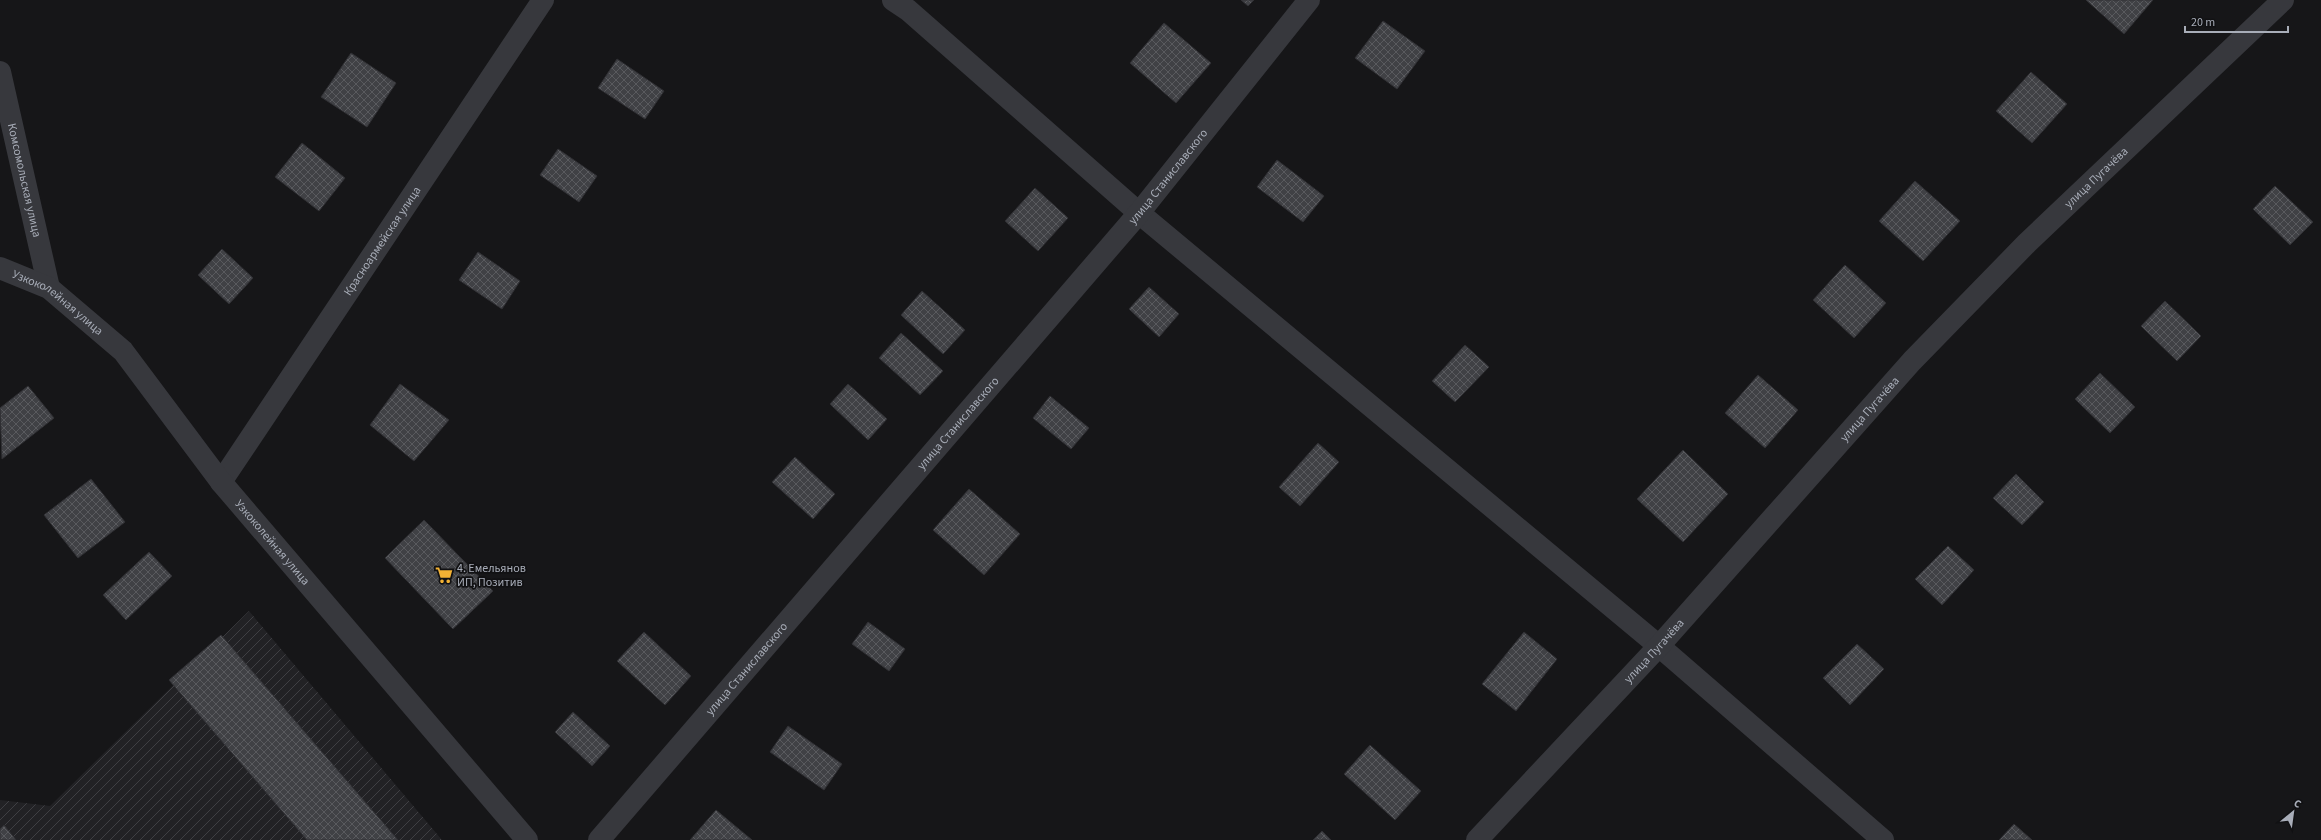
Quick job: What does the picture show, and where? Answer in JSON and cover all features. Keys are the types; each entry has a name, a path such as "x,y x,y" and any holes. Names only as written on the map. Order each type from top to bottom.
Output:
{"street":[{"name":"Красноармейская улица","path":"221,482 543,0"},
{"path":"893,0 908,10 1138,213 1659,646 1883,840"},
{"name":"улица Станиславского","path":"599,840 1138,213 1309,0"},
{"name":"улица Пугачёва","path":"1478,840 1659,646 1918,355 2027,243 2283,0"},
{"name":"Комсомольская улица","path":"0,72 49,288"},
{"name":"Узкоколейная улица","path":"0,268 49,288 122,351 221,482 527,840"}],"shaded area":[{"path":"249,611 442,840 0,840 0,800 50,806"}],"building":[{"path":"1241,0 1254,0 1248,6"},
{"path":"2086,0 2153,0 2124,34"},
{"path":"1383,21 1425,51 1397,89 1355,58"},
{"path":"1164,23 1211,63 1176,103 1130,63"},
{"path":"351,53 396,83 367,127 321,97"},
{"path":"617,59 664,91 645,119 598,88"},
{"path":"2031,72 2067,104 2032,143 1996,111"},
{"path":"302,143 345,178 319,211 275,177"},
{"path":"558,149 597,176 579,202 540,175"},
{"path":"1277,160 1324,196 1303,222 1257,187"},
{"path":"1915,181 1960,221 1923,261 1879,221"},
{"path":"2275,186 2313,222 2290,245 2253,209"},
{"path":"1035,188 1068,218 1038,251 1005,221"},
{"path":"222,249 253,278 229,304 198,275"},
{"path":"478,252 520,281 502,309 459,280"},
{"path":"1845,265 1886,303 1854,338 1813,300"},
{"path":"1149,287 1179,314 1159,337 1129,309"},
{"path":"922,291 965,330 943,354 901,315"},
{"path":"2165,301 2201,336 2177,361 2141,326"},
{"path":"901,333 943,371 920,395 879,358"},
{"path":"1465,345 1489,367 1455,402 1432,381"},
{"path":"2100,373 2135,407 2110,433 2075,399"},
{"path":"1758,375 1798,410 1765,448 1725,413"},
{"path":"400,384 449,420 414,461 370,425"},
{"path":"848,384 887,419 868,440 830,404"},
{"path":"28,386 54,418 2,459 0,408"},
{"path":"1050,396 1089,428 1071,449 1033,418"},
{"path":"1318,443 1339,462 1300,506 1279,487"},
{"path":"1683,450 1728,494 1683,542 1637,499"},
{"path":"795,457 835,494 813,519 772,482"},
{"path":"2016,474 2044,502 2022,525 1993,498"},
{"path":"91,479 125,522 78,558 44,515"},
{"path":"969,489 1020,534 984,575 933,530"},
{"path":"424,520 493,591 453,629 385,558"},
{"path":"1948,546 1974,570 1942,605 1915,579"},
{"path":"149,552 172,576 126,620 103,595"},
{"path":"868,622 905,649 889,671 852,644"},
{"path":"644,632 691,676 665,705 617,661"},
{"path":"1524,632 1557,659 1516,711 1482,684"},
{"path":"221,635 398,840 307,840 169,680"},
{"path":"1857,644 1884,669 1850,705 1823,678"},
{"path":"573,712 610,746 592,766 555,732"},
{"path":"788,726 842,764 824,790 770,752"},
{"path":"1370,745 1421,791 1395,820 1344,774"},
{"path":"716,810 752,840 690,840"},
{"path":"2014,824 2032,840 1999,840"},
{"path":"4,825 16,840 0,840 0,829"},
{"path":"1322,831 1331,840 1313,840"}],"place":[{"name":"4. Емельянов ИП, Позитив","path":"444,575"}]}
